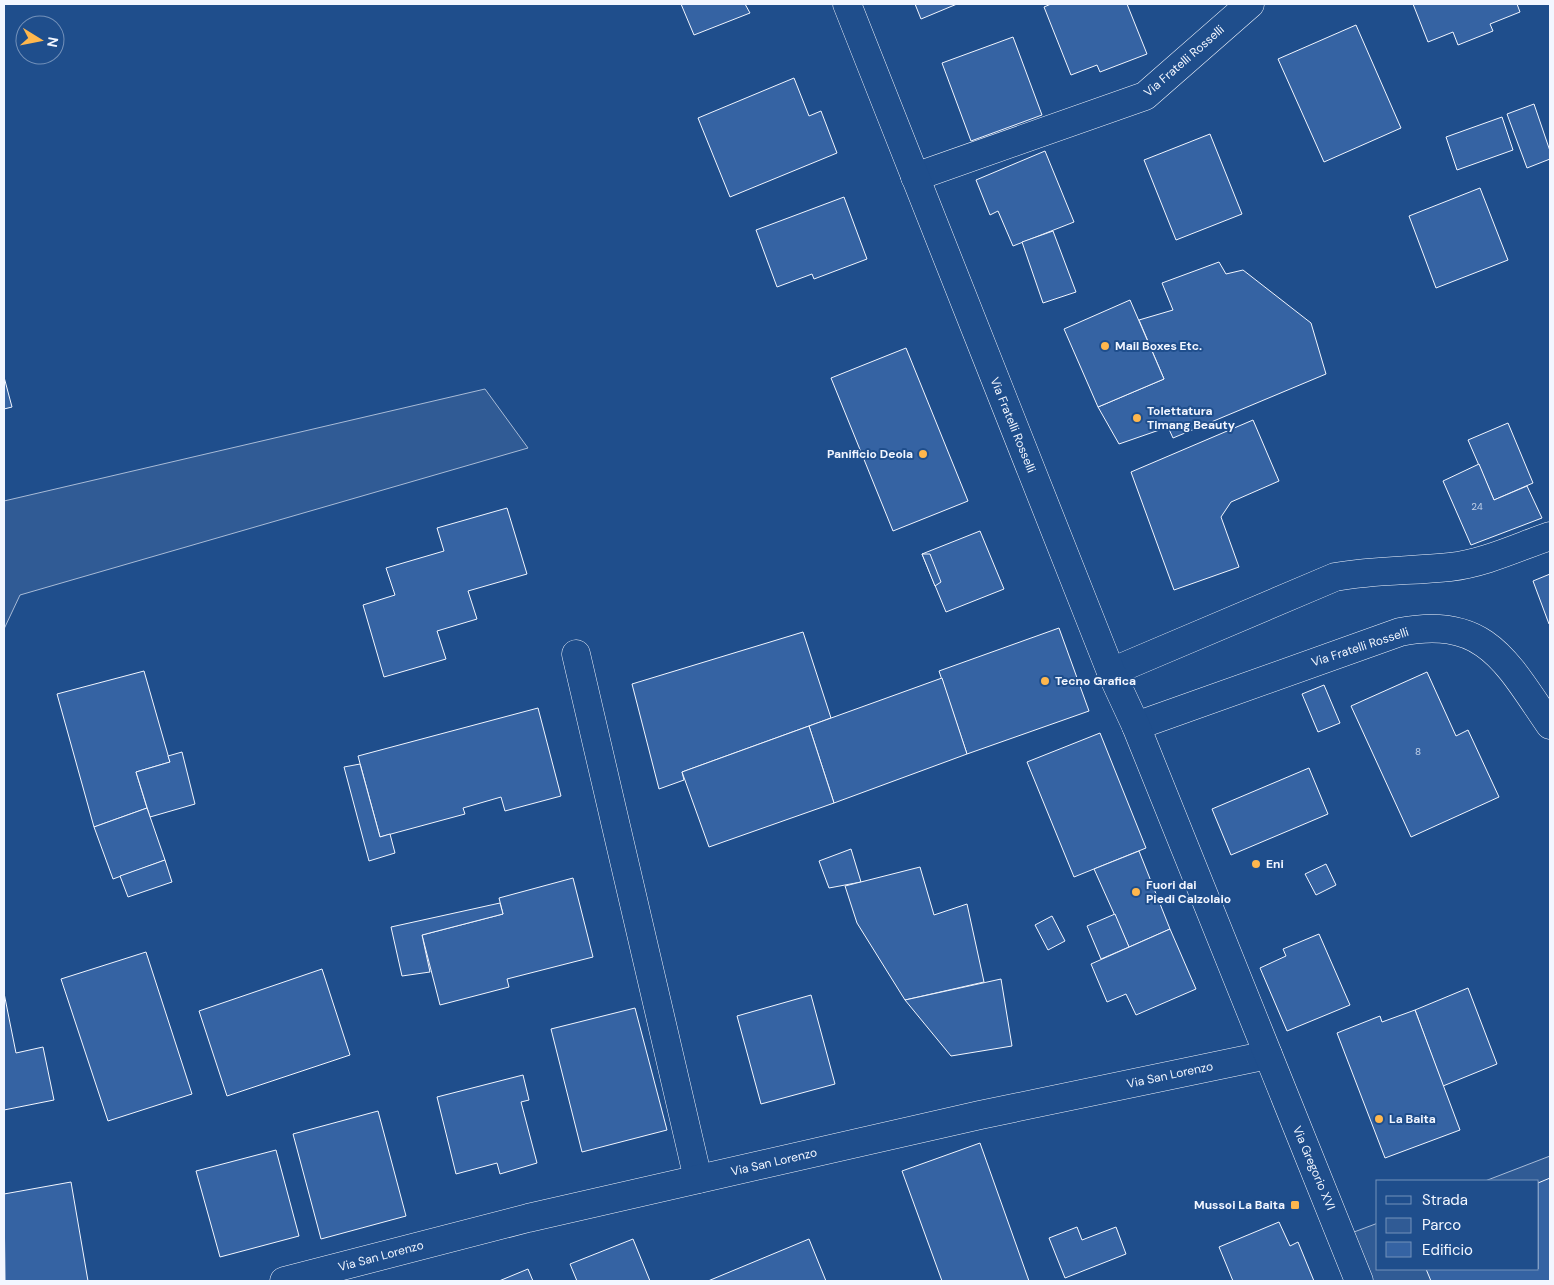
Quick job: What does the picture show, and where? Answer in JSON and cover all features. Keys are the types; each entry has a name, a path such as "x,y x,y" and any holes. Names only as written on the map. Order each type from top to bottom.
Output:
{"street":[{"name":"Via Fratelli Rosselli","path":"847,4 1111,672 1136,726 1268,1055"},
{"name":"Via Fratelli Rosselli","path":"915,177 1145,96 1250,4"},
{"path":"1111,672 1335,577 1366,572 1452,566 1483,560 1550,536"},
{"name":"Via Fratelli Rosselli","path":"1136,726 1400,632 1424,627 1449,628 1490,646 1507,662 1550,725"},
{"path":"576,654 698,1179"},
{"name":"Via San Lorenzo","path":"284,1281 528,1218 970,1117 1268,1055"},
{"name":"Via Gregorio XVI","path":"1268,1055 1360,1281"}],"green space":[{"path":"485,389 528,448 20,595 4,629 4,501"},
{"path":"1550,1156 1550,1281 1346,1281 1330,1241 1376,1224 1376,1270 1539,1270 1539,1180 1488,1180"}],"building":[{"path":"681,4 745,4 750,13 694,35"},
{"path":"915,4 957,4 921,19"},
{"path":"1051,4 1127,4 1147,54 1100,72 1097,65 1071,75 1044,7"},
{"path":"1413,4 1517,4 1520,12 1490,24 1493,31 1458,45 1453,32 1428,42"},
{"path":"1356,25 1401,128 1324,162 1278,59"},
{"path":"1013,37 1042,115 971,141 942,63"},
{"path":"794,78 809,116 821,111 837,153 730,197 698,118"},
{"path":"1534,104 1550,151 1550,159 1527,168 1507,114"},
{"path":"1502,117 1513,150 1457,170 1446,137"},
{"path":"1210,134 1242,214 1176,240 1144,160"},
{"path":"1045,151 1074,222 1013,246 998,211 990,215 976,180"},
{"path":"1480,188 1508,260 1436,288 1409,216"},
{"path":"844,197 867,259 814,279 812,274 777,287 756,230"},
{"path":"1053,231 1076,292 1043,303 1022,242"},
{"path":"1219,262 1226,274 1243,270 1311,323 1326,374 1173,438 1168,427 1119,444 1098,407 1164,379 1139,320 1173,310 1162,283"},
{"path":"1130,300 1164,379 1098,407 1064,329"},
{"path":"906,348 968,501 893,531 831,378"},
{"path":"4,377 12,407 4,409"},
{"path":"1253,420 1279,481 1231,502 1221,517 1239,567 1174,590 1131,472"},
{"path":"1508,423 1533,483 1494,500 1468,440"},
{"path":"1479,464 1494,500 1527,486 1542,518 1471,545 1443,481"},
{"path":"507,508 527,574 468,591 477,619 437,631 446,659 384,677 363,605 395,595 386,568 444,551 437,528"},
{"path":"980,531 1004,589 946,612 922,554"},
{"path":"922,554 930,554 941,582 935,586"},
{"path":"1550,574 1550,624 1549,624 1533,581"},
{"path":"1059,628 1089,711 967,754 939,671"},
{"path":"803,632 831,718 682,772 684,780 659,789 632,684"},
{"path":"144,671 170,762 136,772 147,808 94,827 57,694"},
{"path":"1427,672 1456,736 1468,730 1499,797 1411,837 1351,706"},
{"path":"942,678 967,754 834,803 809,726"},
{"path":"1324,685 1340,723 1318,732 1302,694"},
{"path":"538,708 561,796 505,811 501,797 463,808 465,814 380,837 358,756"},
{"path":"809,726 834,803 709,847 682,772"},
{"path":"1100,733 1146,848 1074,877 1027,762"},
{"path":"182,752 195,804 150,817 136,772 170,762 168,756"},
{"path":"360,764 380,837 390,834 395,853 369,861 344,767"},
{"path":"1309,768 1328,814 1231,855 1212,809"},
{"path":"147,808 165,860 113,879 94,827"},
{"path":"851,849 861,882 829,888 819,861"},
{"path":"1139,851 1170,929 1129,947 1094,869"},
{"path":"165,860 172,882 128,897 120,876"},
{"path":"1326,864 1336,885 1316,895 1305,874"},
{"path":"920,867 934,915 967,904 984,982 905,1000 857,923 845,886"},
{"path":"573,878 593,957 507,979 509,987 440,1005 422,935 503,914 499,898"},
{"path":"500,903 503,914 422,935 430,972 402,976 391,927"},
{"path":"1115,914 1129,947 1101,959 1087,926"},
{"path":"1052,916 1065,941 1048,950 1035,925"},
{"path":"1170,929 1196,989 1136,1015 1126,994 1107,1002 1091,964"},
{"path":"1319,934 1350,1005 1287,1031 1260,968 1286,956 1283,949"},
{"path":"146,952 192,1094 108,1121 61,979"},
{"path":"322,969 350,1055 227,1096 199,1011"},
{"path":"1001,979 1012,1046 951,1056 905,1000"},
{"path":"1468,988 1497,1064 1443,1086 1415,1010"},
{"path":"4,993 16,1053 43,1047 54,1100 4,1110"},
{"path":"811,995 835,1084 761,1104 737,1016"},
{"path":"635,1008 667,1130 582,1152 551,1029"},
{"path":"1415,1010 1460,1130 1385,1158 1337,1033 1380,1016 1382,1022"},
{"path":"523,1075 529,1100 521,1102 537,1163 500,1174 497,1163 456,1174 437,1097"},
{"path":"378,1111 406,1216 321,1239 293,1134"},
{"path":"980,1143 1029,1281 942,1281 902,1171"},
{"path":"276,1150 299,1236 220,1257 196,1171"},
{"path":"1550,1178 1550,1281 1431,1281 1426,1270 1539,1270 1539,1183"},
{"path":"71,1182 88,1281 5,1281 4,1194"},
{"path":"1279,1222 1290,1246 1298,1242 1314,1281 1233,1281 1219,1247"},
{"path":"1077,1227 1082,1240 1116,1227 1126,1254 1065,1278 1049,1238"},
{"path":"633,1239 650,1281 577,1281 570,1264"},
{"path":"809,1239 826,1281 708,1281"},
{"path":"528,1269 533,1281 499,1281"}],"place":[{"name":"Mail Boxes Etc.","path":"1105,346"},
{"name":"Tolettatura Timang Beauty","path":"1137,418"},
{"name":"Panificio Deola","path":"923,454"},
{"name":"Tecno Grafica","path":"1045,681"},
{"name":"Eni","path":"1256,864"},
{"name":"Fuori dai Piedi Calzolaio","path":"1136,892"},
{"name":"La Baita","path":"1379,1119"},
{"name":"Mussoi La Baita","path":"1295,1205"}]}
